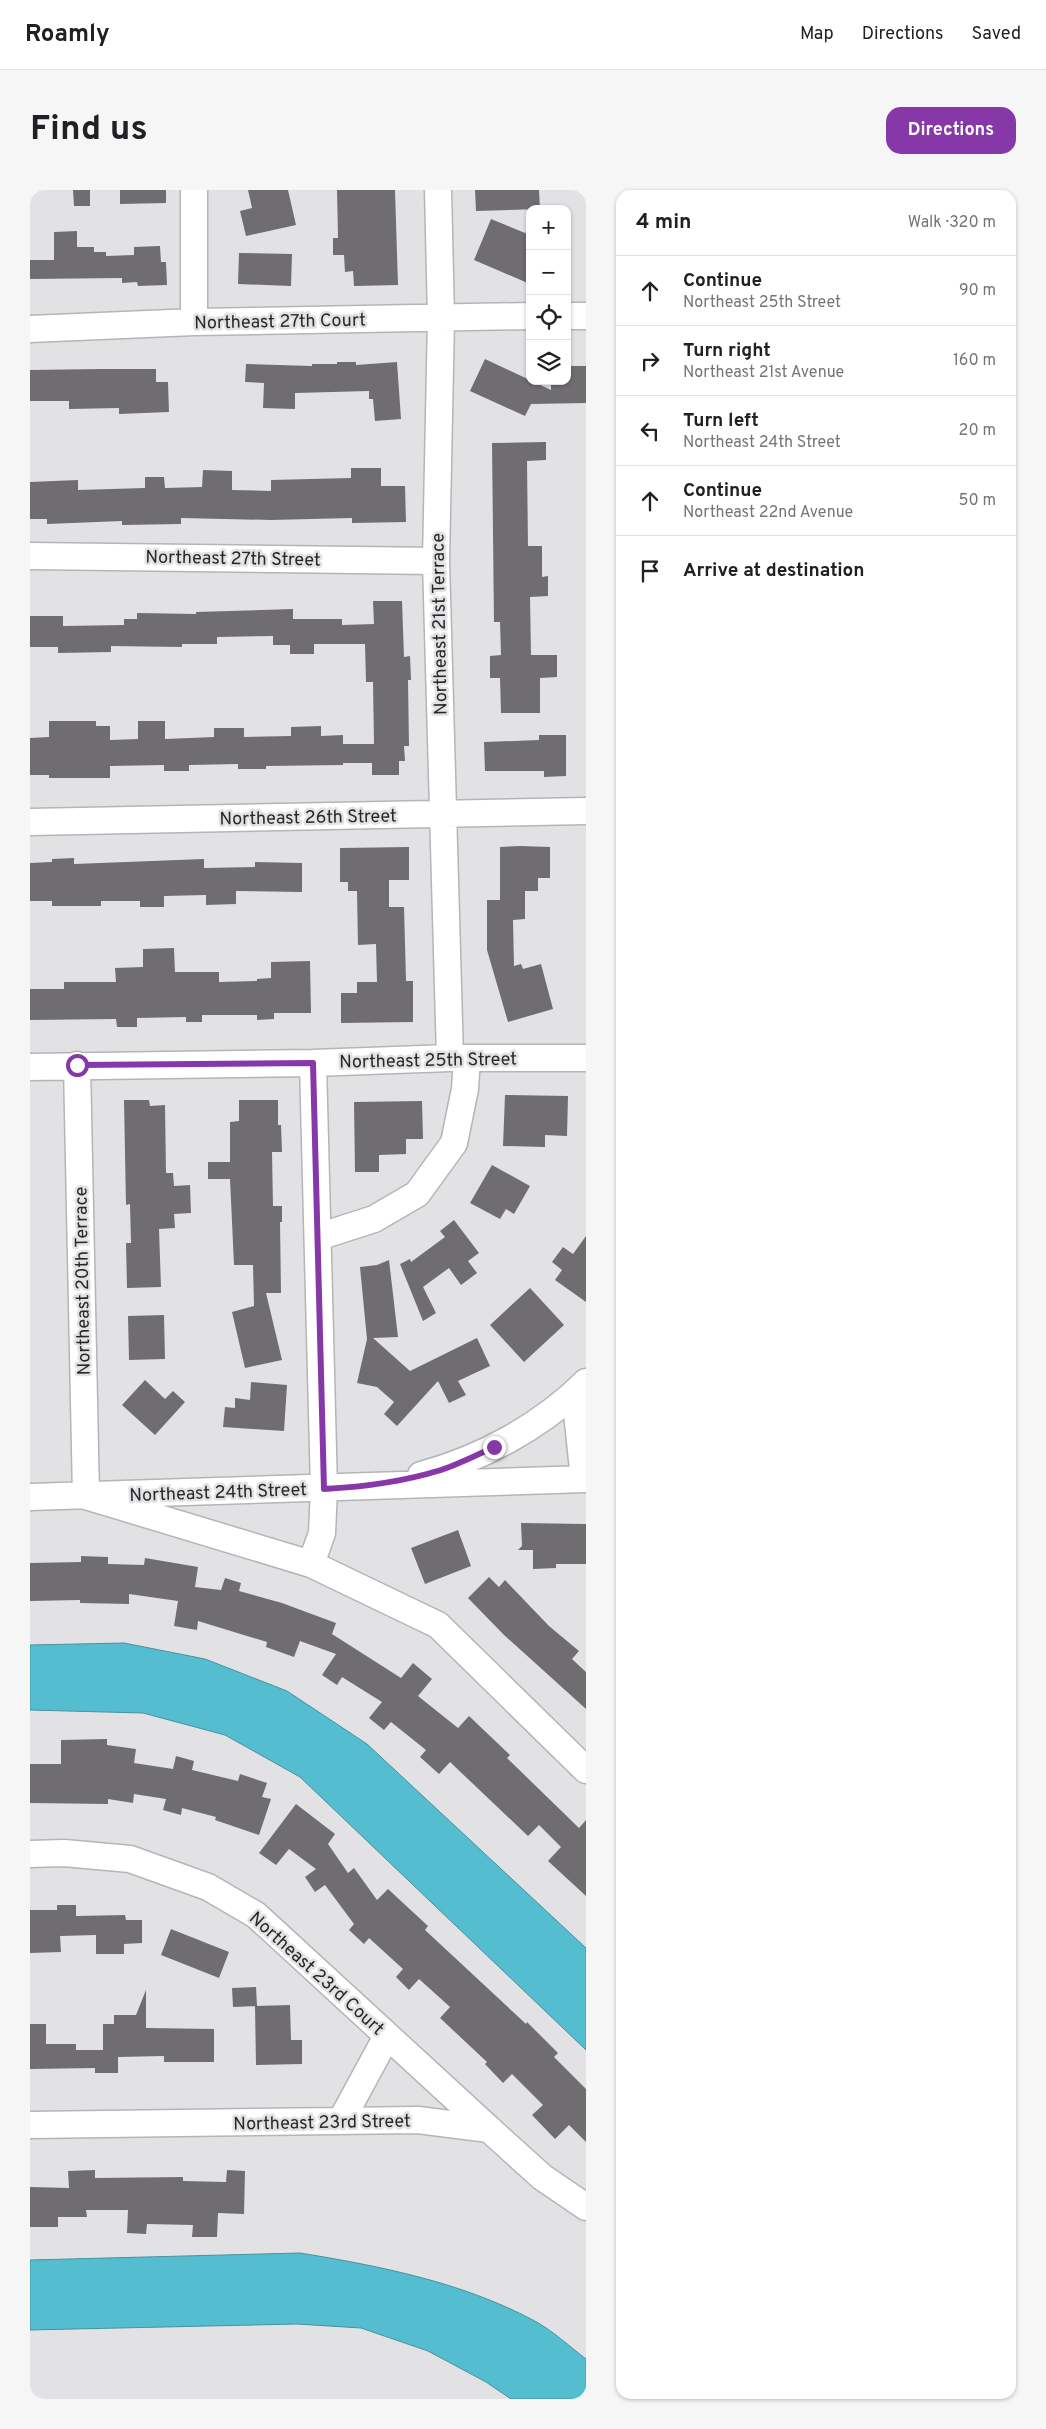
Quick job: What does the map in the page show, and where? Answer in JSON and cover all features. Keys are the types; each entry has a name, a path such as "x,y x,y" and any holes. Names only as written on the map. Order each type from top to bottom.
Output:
{"street":[{"path":"194,190 194,322"},
{"name":"Northeast 21st Terrace","path":"318,1237 374,1219 417,1194 454,1143 465,1089 458,1058 444,814 436,561 441,318 438,190"},
{"name":"Northeast 27th Court","path":"30,329 194,322 526,316"},
{"path":"571,316 586,316"},
{"name":"Northeast 27th Street","path":"30,556 436,561"},
{"name":"Northeast 26th Street","path":"30,822 586,811"},
{"name":"Northeast 25th Street","path":"30,1067 313,1063 458,1058 586,1058"},
{"path":"311,1564 322,1533 324,1489 313,1063"},
{"name":"Northeast 20th Terrace","path":"77,1065 86,1496"},
{"path":"580,1388 585,1479"},
{"path":"367,1487 443,1469 494,1447 542,1419 580,1388"},
{"name":"Northeast 24th Street","path":"30,1497 324,1489 585,1479"},
{"path":"86,1496 311,1564 438,1626 586,1770"},
{"name":"Northeast 23rd Court","path":"30,1854 64,1853 130,1859 208,1887 256,1915 489,2129"},
{"path":"342,2121 387,2036"},
{"name":"Northeast 23rd Street","path":"30,2125 418,2120 489,2129"},
{"path":"489,2129 542,2177 586,2207"}],"water":[{"path":"124,1643 205,1659 287,1691 367,1744 586,1948 586,2050 300,1777 225,1735 143,1713 30,1710 30,1645"},
{"path":"300,2253 420,2277 477,2295 533,2320 554,2333 586,2359 586,2399 511,2399 486,2382 428,2351 361,2328 297,2324 30,2330 30,2260"}],"building":[{"path":"73,190 90,190 90,206 74,206"},
{"path":"120,190 166,190 166,203 120,204"},
{"path":"248,190 288,190 296,225 246,236 240,211 252,208"},
{"path":"337,190 395,190 398,285 354,286 353,271 345,272 344,255 333,255 333,238 338,238"},
{"path":"475,190 539,190 540,205 526,205 526,209 476,211"},
{"path":"491,219 526,233 526,282 474,260"},
{"path":"77,231 77,247 94,247 94,252 106,252 106,256 134,255 134,247 160,246 161,262 166,262 167,285 138,286 137,282 122,283 122,278 30,279 30,260 54,260 54,232"},
{"path":"239,253 292,254 291,286 238,284"},
{"path":"485,359 526,378 526,385 540,385 551,390 551,385 571,385 571,366 586,366 586,403 531,404 525,416 470,391"},
{"path":"337,362 356,362 356,365 397,362 401,419 375,421 373,399 369,399 369,391 295,393 295,409 263,408 264,383 245,382 246,364 312,366 312,364 337,364"},
{"path":"156,369 156,382 168,382 169,412 119,414 119,408 69,409 69,401 30,401 30,370"},
{"path":"546,442 546,460 527,461 528,546 542,546 542,577 548,576 548,596 530,597 531,655 557,655 557,677 540,678 540,713 501,713 500,678 490,678 490,656 501,655 500,622 494,622 492,443"},
{"path":"351,468 381,468 381,486 405,486 406,522 352,523 352,518 271,520 181,518 181,524 122,525 122,521 47,524 47,519 30,519 30,482 78,480 78,490 145,488 145,477 164,477 165,488 202,487 203,470 232,471 232,490 271,491 271,480 351,478"},
{"path":"373,601 402,601 404,657 410,656 411,680 408,680 409,746 404,746 405,761 399,761 399,775 372,775 372,763 343,763 343,765 266,766 266,769 238,769 238,764 189,765 189,771 164,771 164,765 110,766 110,778 49,778 49,775 30,775 30,738 49,737 49,721 96,721 96,726 110,726 110,740 138,739 138,721 165,721 165,739 214,737 214,728 244,728 244,737 291,736 291,727 321,726 321,736 343,735 343,744 374,744 373,682 366,682 365,644 314,644 314,654 290,654 290,645 273,645 273,636 217,637 217,644 182,644 182,647 111,646 111,652 58,653 58,647 30,647 30,616 63,616 63,626 124,625 124,619 137,619 137,613 196,614 196,612 293,609 293,619 342,619 342,625 374,624"},
{"path":"539,735 566,735 566,776 544,777 544,771 485,771 484,742 539,740"},
{"path":"409,847 409,880 389,880 389,907 404,907 406,981 413,981 413,1022 341,1023 341,993 357,993 357,982 377,982 376,944 358,945 357,891 348,891 348,882 340,882 340,848"},
{"path":"500,847 550,847 550,878 538,878 538,891 525,891 525,919 513,920 514,966 521,964 523,969 541,964 553,1009 508,1022 487,950 487,900 500,900"},
{"path":"74,858 74,864 204,859 204,868 255,867 255,862 302,863 302,892 236,891 236,904 206,905 206,895 164,896 164,907 140,907 140,901 101,901 101,906 52,906 52,901 30,901 30,863"},
{"path":"174,948 175,972 219,972 219,982 257,981 257,979 271,978 271,962 310,961 311,1013 274,1013 274,1019 257,1020 257,1015 202,1015 202,1022 186,1022 186,1017 137,1018 137,1027 117,1027 116,1019 30,1020 30,989 64,989 64,982 116,982 115,968 143,967 143,949"},
{"path":"505,1095 568,1096 567,1136 545,1135 545,1147 503,1146"},
{"path":"124,1100 149,1100 150,1106 165,1105 166,1173 173,1173 174,1186 190,1185 191,1213 174,1214 175,1228 159,1229 161,1287 127,1288 126,1243 131,1243 130,1204 126,1205"},
{"path":"239,1100 278,1100 278,1125 281,1125 282,1152 272,1152 273,1206 282,1206 282,1222 280,1222 281,1293 266,1293 282,1360 245,1368 232,1312 254,1306 253,1265 234,1265 230,1179 208,1179 208,1162 230,1162 230,1122 239,1121"},
{"path":"422,1101 423,1139 406,1139 406,1154 379,1155 379,1172 355,1172 354,1102"},
{"path":"492,1165 530,1186 514,1214 506,1209 500,1219 470,1203"},
{"path":"454,1220 479,1253 468,1261 477,1273 461,1285 449,1268 423,1287 436,1313 423,1321 400,1264 410,1259 411,1262 445,1237 440,1231"},
{"path":"586,1236 586,1302 555,1280 562,1270 552,1262 563,1247 573,1254"},
{"path":"389,1260 398,1337 373,1338 410,1371 477,1338 490,1366 458,1381 466,1395 449,1403 438,1381 397,1426 384,1414 394,1402 377,1387 357,1383 367,1339 360,1267 377,1265"},
{"path":"530,1288 564,1325 524,1362 490,1325"},
{"path":"164,1315 165,1359 129,1360 128,1316"},
{"path":"145,1380 165,1399 173,1391 185,1402 155,1435 122,1405"},
{"path":"251,1382 287,1385 284,1431 223,1427 225,1407 235,1408 235,1398 250,1400"},
{"path":"521,1523 586,1524 586,1564 556,1564 556,1568 533,1569 533,1550 518,1550 522,1546"},
{"path":"458,1530 471,1566 425,1584 411,1548"},
{"path":"81,1556 108,1557 108,1564 144,1565 145,1558 198,1567 195,1587 221,1590 225,1578 241,1583 239,1591 282,1603 336,1623 332,1634 401,1678 413,1663 432,1679 418,1696 458,1728 469,1716 510,1755 507,1758 579,1828 586,1820 586,1896 548,1861 561,1847 539,1825 528,1836 450,1762 439,1774 420,1757 426,1750 391,1722 384,1730 369,1718 382,1702 342,1677 337,1685 322,1675 336,1654 300,1641 294,1657 266,1647 267,1642 198,1621 197,1630 174,1626 178,1601 129,1594 129,1604 80,1603 80,1600 30,1601 30,1563 81,1562"},
{"path":"489,1577 499,1587 505,1580 549,1626 579,1651 572,1659 586,1672 586,1709 504,1635 468,1598"},
{"path":"107,1739 107,1745 136,1749 134,1763 173,1769 176,1756 194,1761 192,1770 238,1781 240,1774 267,1783 262,1797 271,1799 259,1835 215,1820 216,1817 182,1808 181,1815 163,1810 166,1799 134,1794 133,1803 108,1799 108,1804 30,1803 30,1764 61,1764 61,1740"},
{"path":"296,1804 335,1834 328,1844 348,1873 354,1868 377,1900 388,1889 428,1926 425,1930 526,2024 527,2022 558,2053 554,2057 586,2089 586,2142 569,2125 555,2139 532,2115 543,2105 512,2074 503,2083 485,2064 487,2062 440,2018 450,2007 419,1979 409,1990 396,1977 403,1969 369,1938 364,1944 349,1930 354,1924 325,1885 315,1892 305,1877 316,1869 289,1849 276,1865 259,1853"},
{"path":"57,1905 76,1905 76,1916 125,1915 126,1920 142,1920 142,1943 124,1944 124,1954 96,1954 96,1935 60,1936 61,1952 30,1953 30,1910 57,1910"},
{"path":"171,1929 229,1952 219,1978 161,1955"},
{"path":"256,1987 257,2006 233,2007 232,1988"},
{"path":"146,1990 146,2028 214,2029 214,2062 164,2062 164,2056 118,2057 118,2073 95,2073 95,2068 30,2069 30,2024 46,2024 46,2044 76,2044 76,2050 103,2050 103,2024 114,2024 114,2015 136,2015"},
{"path":"290,2005 291,2040 302,2040 302,2064 256,2065 255,2006"},
{"path":"95,2170 95,2178 183,2177 183,2181 226,2182 227,2170 245,2171 244,2214 218,2213 217,2237 192,2237 193,2225 147,2224 146,2234 127,2233 128,2210 86,2210 87,2217 58,2217 58,2227 30,2227 30,2187 69,2188 68,2171"}],"route":[{"path":"77,1065 313,1063 324,1489 367,1487 401,1480 443,1469 494,1447"}]}
